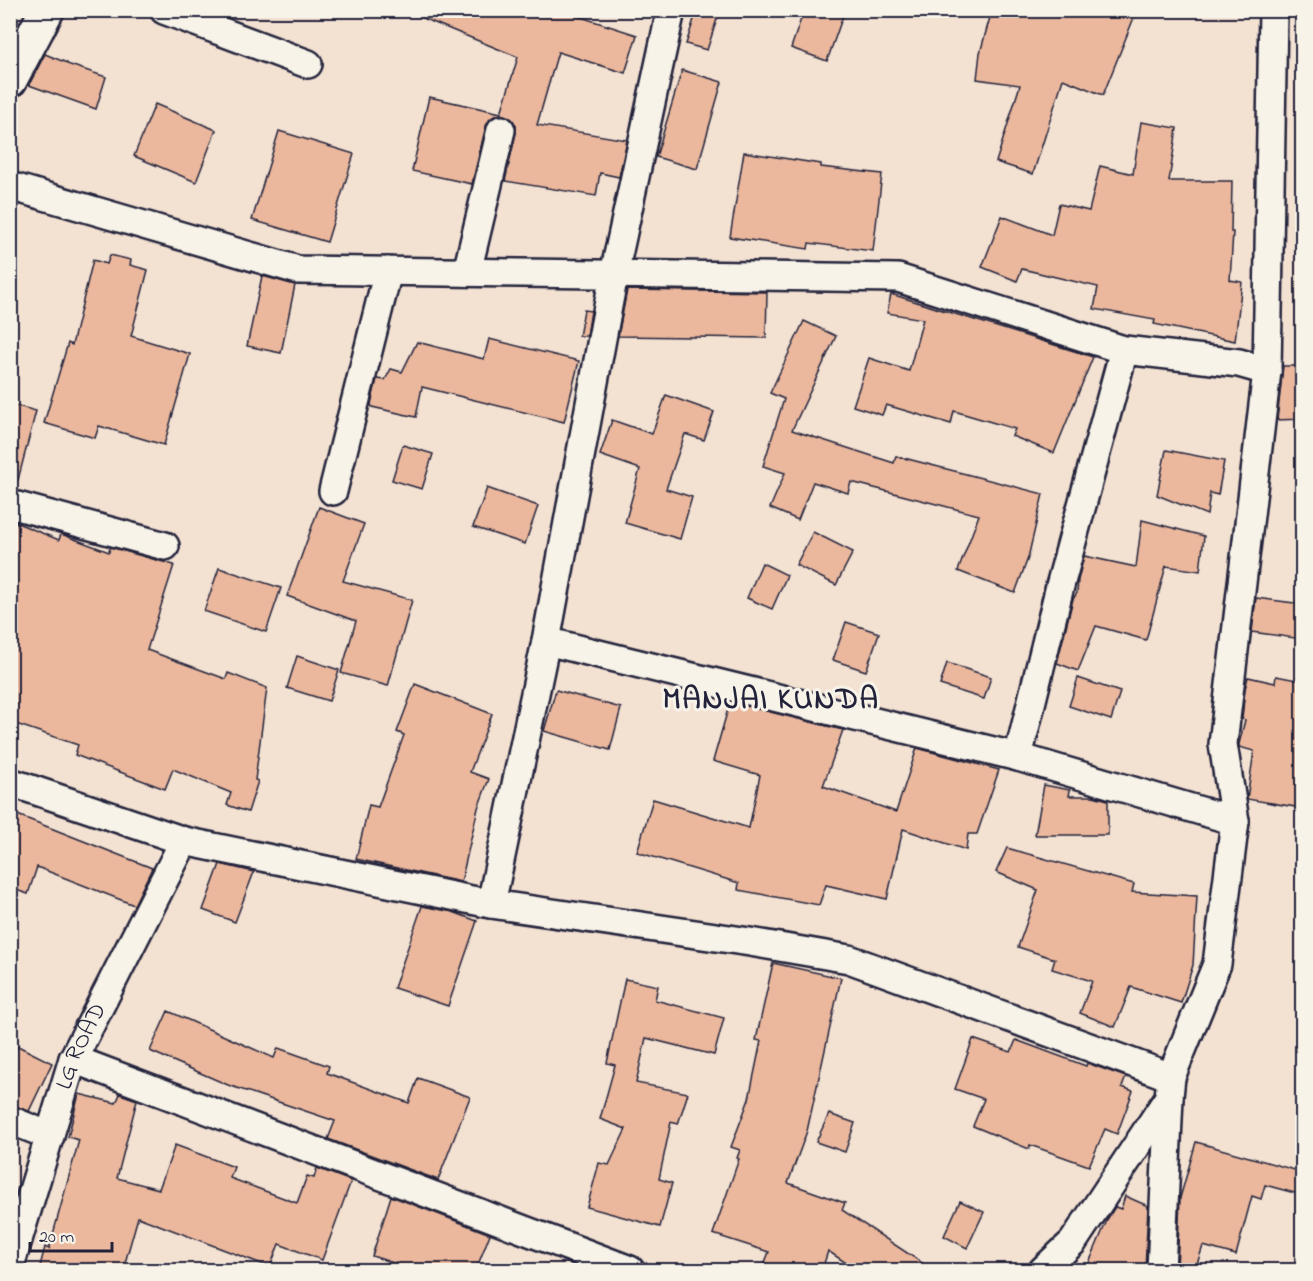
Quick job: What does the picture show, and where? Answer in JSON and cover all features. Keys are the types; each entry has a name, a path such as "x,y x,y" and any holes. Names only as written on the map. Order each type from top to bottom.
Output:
{"street":[{"path":"10,80 46,10"},
{"path":"164,10 308,64"},
{"path":"491,904 546,641 614,274 671,10"},
{"path":"1043,1270 1073,1242 1170,1087 1217,964 1235,821 1223,744 1267,370 1273,10"},
{"path":"467,272 501,130"},
{"path":"10,186 298,270 898,278 1124,350 1239,363 1267,370"},
{"path":"333,491 388,271"},
{"path":"1018,757 1060,586 1124,350"},
{"path":"10,504 165,546"},
{"path":"546,641 1018,757 1235,821"},
{"path":"10,782 184,841 491,904 849,958 1170,1087"},
{"name":"LG ROAD","path":"10,1266 73,1059 184,841"},
{"path":"73,1059 630,1270"},
{"path":"1161,1270 1170,1087"},
{"path":"10,1120 50,1136"}],"building":[{"path":"403,10 559,10 637,35 625,73 558,52 537,125 627,140 619,177 600,173 596,196 505,181 516,125 512,119 504,115 496,115 486,126 472,184 412,171 429,97 501,113 518,57"},
{"path":"697,10 718,16 707,50 686,44"},
{"path":"804,10 845,10 827,61 791,48"},
{"path":"992,10 1137,10 1103,95 1063,79 1033,174 996,162 1020,85 977,79 980,53"},
{"path":"45,54 106,77 96,109 29,85"},
{"path":"682,70 722,82 697,169 656,157"},
{"path":"155,104 216,130 196,182 134,156"},
{"path":"1141,122 1177,128 1169,181 1232,181 1231,232 1233,232 1230,280 1242,282 1235,341 1154,324 1155,320 1094,309 1098,287 1022,269 1017,281 982,267 1002,216 1052,235 1059,204 1089,211 1100,166 1133,174"},
{"path":"279,131 354,154 327,242 252,220"},
{"path":"744,152 821,164 821,167 882,174 873,251 809,243 808,249 730,237"},
{"path":"110,255 131,260 130,265 148,270 131,336 190,354 164,445 99,426 95,438 44,423 68,343 72,345 93,260 107,264"},
{"path":"262,276 295,285 281,353 247,346"},
{"path":"627,290 767,292 766,338 618,336"},
{"path":"891,294 1093,357 1054,453 1012,436 1015,429 954,411 951,424 886,405 882,415 853,406 869,358 909,371 923,319 887,313"},
{"path":"584,310 591,311 587,336 579,336"},
{"path":"804,321 836,336 792,430 894,463 896,456 1043,494 1028,558 1015,593 958,571 979,515 851,482 848,493 813,482 798,520 770,508 785,473 763,466 784,399 770,393"},
{"path":"489,339 579,361 564,422 422,387 416,417 372,407 377,379 385,380 391,369 402,372 417,342 484,359"},
{"path":"1283,366 1302,366 1302,419 1277,420"},
{"path":"666,395 714,412 704,440 685,434 666,489 692,497 680,539 625,523 640,469 600,455 612,420 652,434"},
{"path":"10,404 36,411 18,480 10,479"},
{"path":"403,445 433,454 422,489 392,480"},
{"path":"1166,450 1224,461 1218,495 1210,493 1207,515 1157,495"},
{"path":"487,488 538,506 525,544 473,527"},
{"path":"319,507 364,524 343,581 412,600 388,686 341,673 356,621 287,596"},
{"path":"10,520 59,540 61,534 109,552 110,547 174,565 147,650 226,679 228,673 267,688 255,780 258,781 248,812 227,805 231,793 173,769 165,789 75,755 78,745 10,722"},
{"path":"1142,520 1204,536 1200,571 1166,566 1146,640 1096,626 1078,671 1057,663 1073,599 1077,593 1084,556 1136,567"},
{"path":"813,532 853,552 836,585 796,565"},
{"path":"762,563 787,575 772,609 747,598"},
{"path":"219,568 281,588 266,632 204,611"},
{"path":"1256,598 1302,604 1302,639 1252,632"},
{"path":"846,622 879,633 866,671 833,660"},
{"path":"297,656 339,670 329,701 287,688"},
{"path":"947,663 991,677 984,699 940,685"},
{"path":"1276,676 1302,681 1302,808 1247,799 1254,751 1239,747 1245,720 1242,719 1245,689 1248,677 1275,683"},
{"path":"1078,678 1120,692 1111,720 1069,706"},
{"path":"415,684 492,714 470,772 489,779 478,808 461,882 356,859 369,805 378,807 404,735 397,732"},
{"path":"556,690 621,708 610,750 544,731"},
{"path":"730,702 843,730 823,786 896,812 917,748 999,770 977,834 968,834 966,850 903,829 887,899 826,885 819,905 738,890 739,883 637,852 653,799 749,828 760,775 713,761"},
{"path":"1044,785 1070,790 1069,796 1093,796 1108,800 1108,835 1035,835"},
{"path":"10,812 152,868 134,905 37,867 28,894 10,888"},
{"path":"1007,848 1134,884 1132,892 1197,896 1193,965 1181,1003 1131,987 1115,1027 1080,1013 1092,981 1052,969 1055,959 1018,947 1038,890 996,872"},
{"path":"220,864 254,872 235,922 203,910"},
{"path":"422,906 453,912 477,921 448,1006 394,988"},
{"path":"773,963 841,978 807,1131 788,1183 845,1203 842,1210 933,1270 857,1270 828,1251 822,1270 762,1270 769,1252 713,1234 739,1159 737,1158 740,1150 731,1147 749,1099 761,1041 756,1040"},
{"path":"625,979 658,986 655,1000 724,1018 714,1055 646,1038 636,1083 688,1093 678,1124 671,1122 659,1179 672,1183 660,1227 587,1207 599,1163 609,1165 626,1129 600,1119 615,1065 607,1063"},
{"path":"168,1011 274,1058 278,1048 329,1066 327,1073 409,1103 418,1078 470,1097 438,1180 328,1139 335,1121 228,1085 150,1051"},
{"path":"973,1039 1011,1052 1016,1040 1086,1066 1087,1063 1126,1077 1122,1087 1133,1091 1117,1134 1105,1129 1089,1166 1030,1145 1029,1149 973,1126 984,1099 955,1089"},
{"path":"18,1046 52,1063 29,1111 10,1105 10,1062"},
{"path":"79,1094 116,1103 120,1094 137,1100 117,1178 159,1189 175,1145 234,1167 230,1178 297,1203 307,1176 314,1178 317,1168 351,1181 322,1260 279,1244 270,1267 138,1217 123,1270 39,1270 45,1247 49,1249 79,1140 68,1137"},
{"path":"829,1114 855,1123 845,1152 816,1142"},
{"path":"1196,1142 1302,1172 1302,1195 1265,1185 1261,1199 1252,1196 1236,1255 1203,1246 1195,1270 1177,1270 1180,1198"},
{"path":"391,1196 490,1234 476,1270 415,1270 372,1256"},
{"path":"1125,1196 1148,1206 1145,1270 1086,1270 1108,1218 1115,1207 1121,1209"},
{"path":"960,1201 984,1212 967,1248 944,1236"}],"district":[{"name":"MANJAI KUNDA","path":"771,701"}]}
